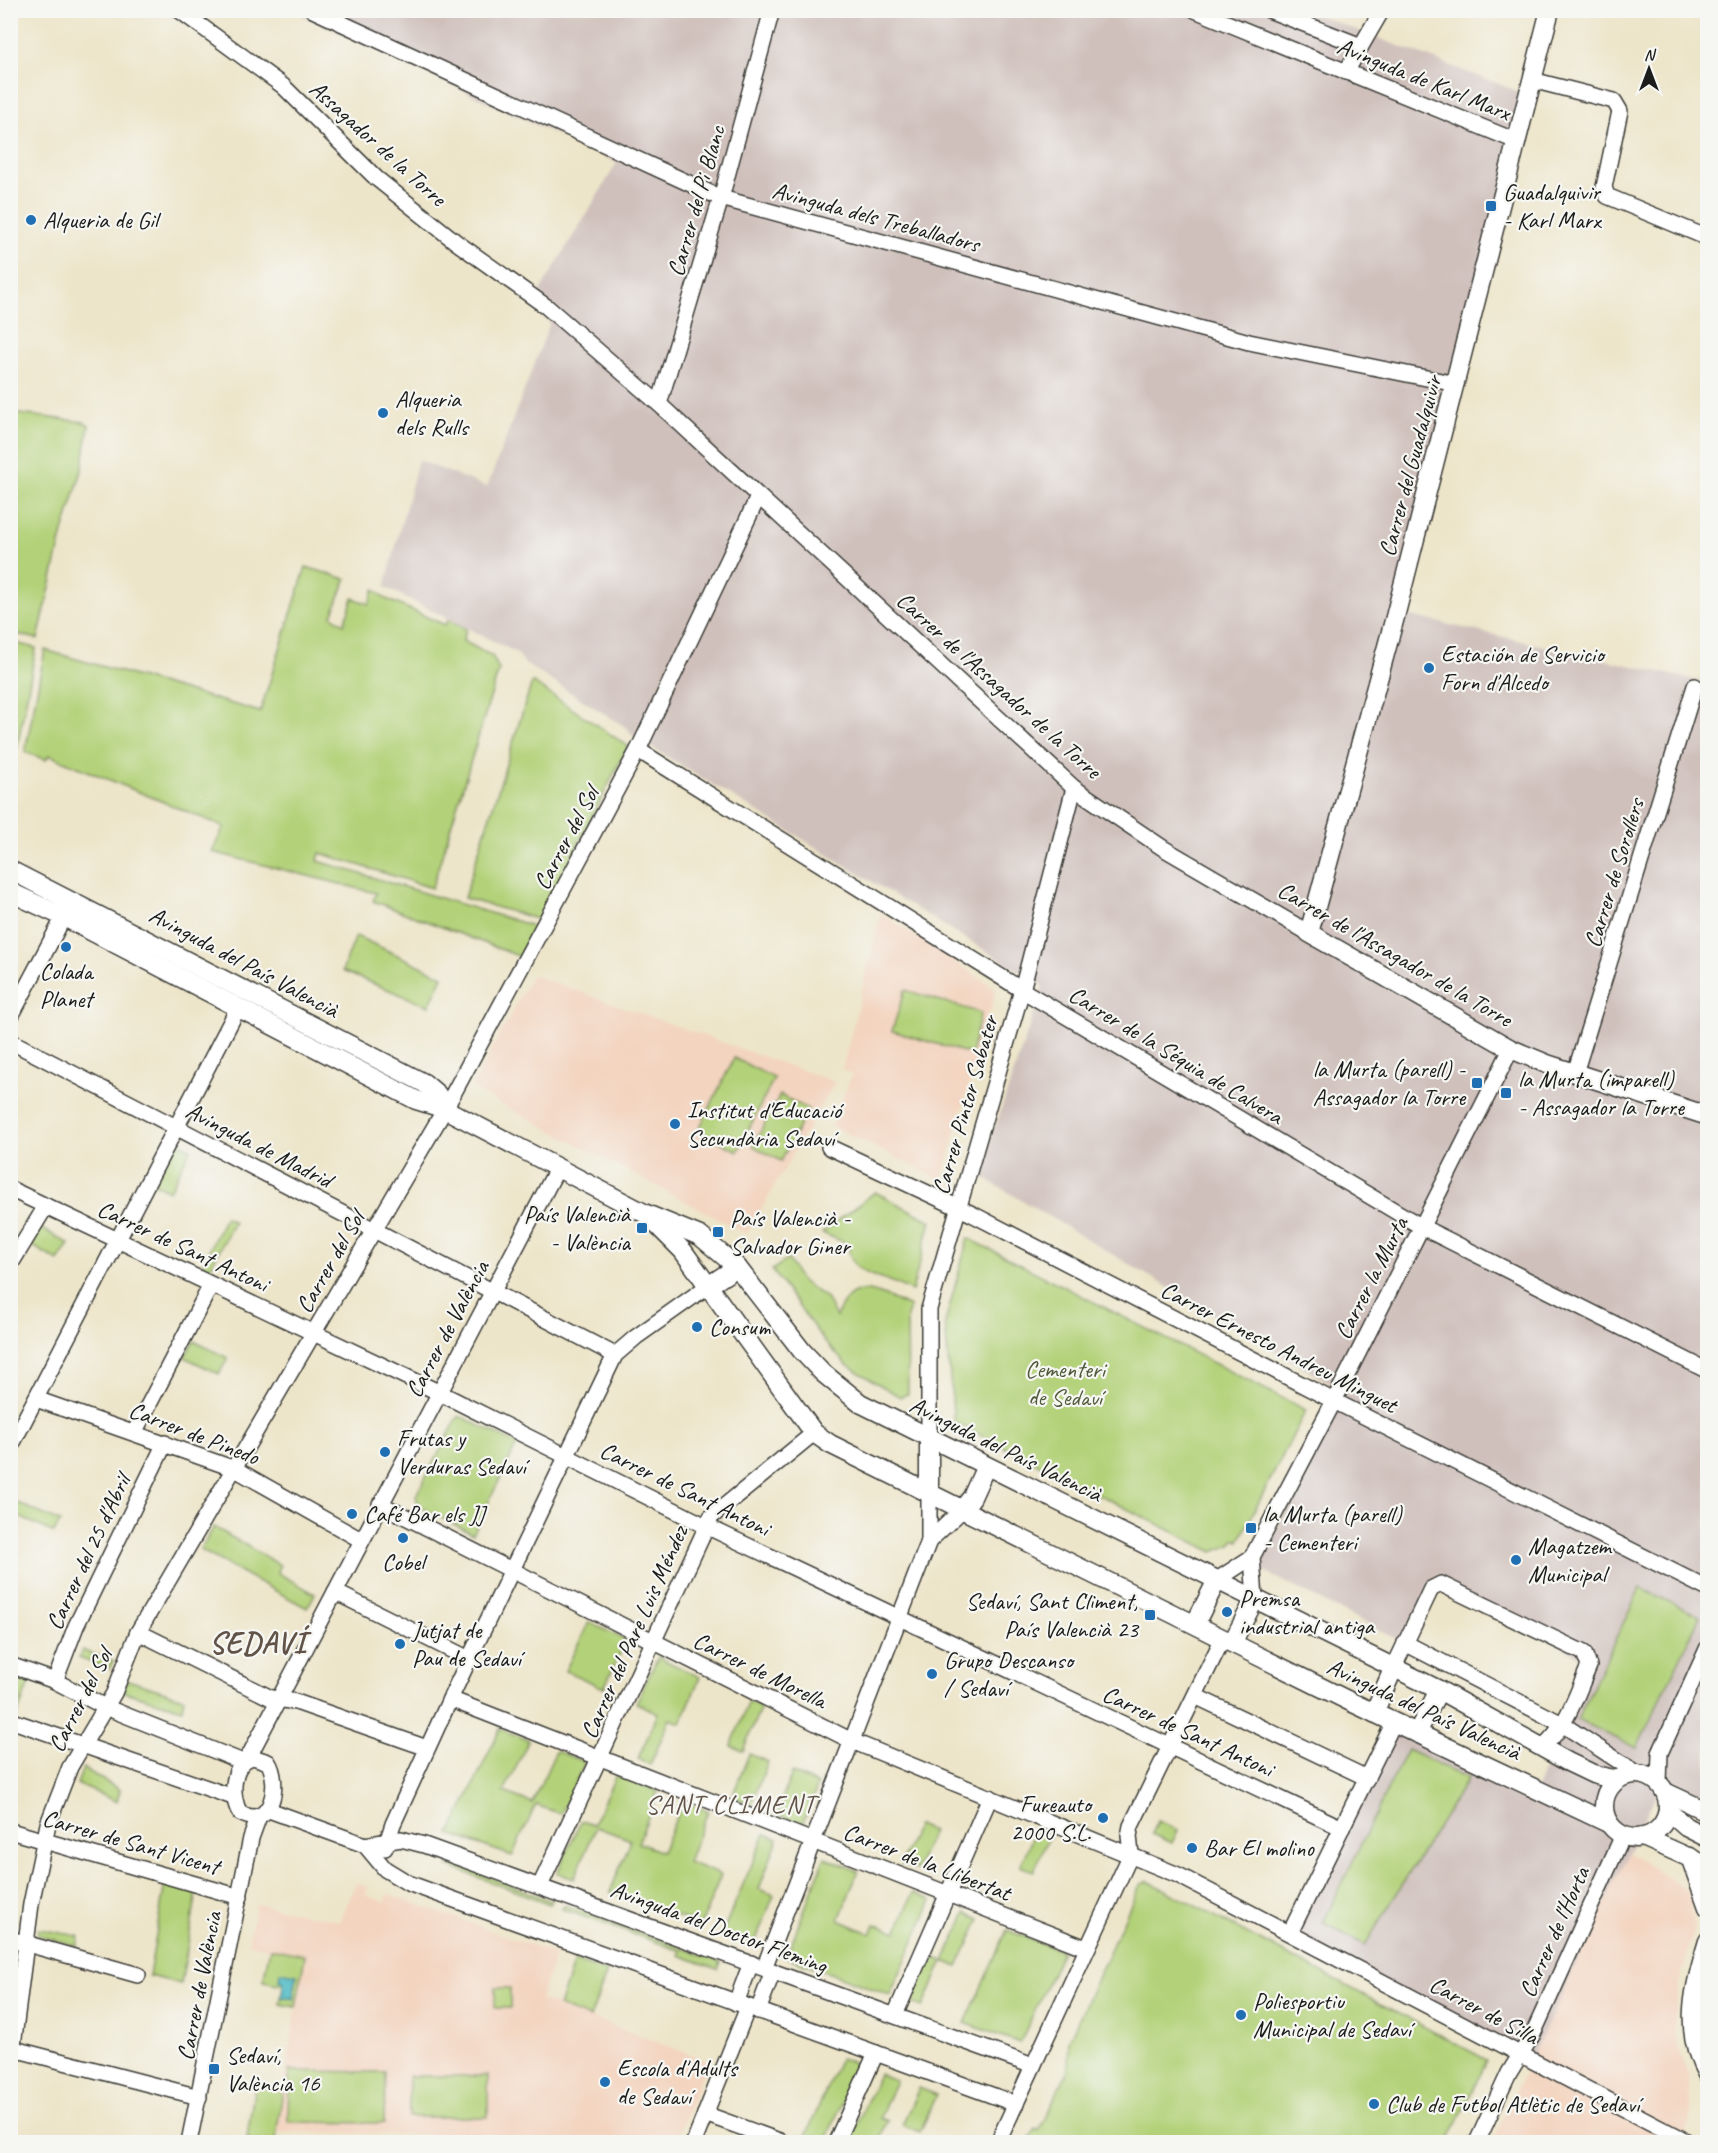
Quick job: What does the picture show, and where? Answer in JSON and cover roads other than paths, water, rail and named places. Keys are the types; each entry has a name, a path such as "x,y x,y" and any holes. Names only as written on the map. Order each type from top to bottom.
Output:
{"street":[{"name":"Assagador de la Torre","path":"179,10 283,86 376,178 456,242 547,307"},
{"name":"Avinguda dels Treballadors","path":"313,10 722,198 1249,342 1456,384"},
{"name":"Carrer del Pi Blanc","path":"659,404 722,198 772,10"},
{"name":"Avinguda de Karl Marx","path":"1195,10 1213,13 1346,72 1516,141"},
{"name":"Avinguda de Karl Marx","path":"1269,10 1360,46"},
{"path":"1346,72 1382,10"},
{"name":"Carrer del Guadalquivir","path":"1309,933 1361,746 1456,384 1550,10"},
{"path":"1532,80 1614,101 1620,111 1604,187 1607,196 1707,238"},
{"name":"Carrer de l'Assagador de la Torre","path":"547,307 659,404 1074,788 1163,848 1511,1049 1575,1073 1707,1116"},
{"name":"Carrer del Sol","path":"10,2069 34,1888 44,1841 70,1767 114,1693 138,1632 445,1110 638,750 758,497"},
{"name":"Carrer de Sorollers","path":"1575,1073 1695,686"},
{"name":"Carrer de la Séquia de Calvera","path":"638,750 1022,990 1422,1227 1707,1371"},
{"name":"Carrer Pintor Sabater","path":"929,1438 929,1309 1022,990 1074,788"},
{"name":"Avinguda del País Valencià","path":"10,870 424,1083 437,1094 445,1110"},
{"name":"Avinguda del País Valencià","path":"10,892 64,917 416,1100 445,1110 644,1213 700,1236 737,1267 802,1351 823,1373 860,1403 1394,1667 1593,1774 1616,1780"},
{"path":"10,1018 72,900"},
{"path":"12,1444 238,1008"},
{"name":"Avinguda de Madrid","path":"10,1041 615,1355"},
{"name":"Carrer la Murta","path":"1217,1580 1252,1557 1334,1401 1511,1049"},
{"name":"Carrer Ernesto Andreu Minguet","path":"829,1147 958,1208 1707,1589"},
{"name":"Carrer de València","path":"245,1760 557,1169"},
{"name":"Carrer de Sant Antoni","path":"10,1189 438,1392 706,1526 1342,1828"},
{"path":"10,1265 46,1206"},
{"name":"Avinguda del País Valencià","path":"644,1213 682,1251 814,1433 830,1444 1374,1713 1608,1823"},
{"path":"386,1869 385,1853 388,1841 428,1748 615,1355 636,1337 737,1267"},
{"path":"134,1433 211,1285"},
{"name":"Carrer de Pinedo","path":"36,1399 235,1469 361,1540"},
{"name":"Carrer del Pare Luis Méndez","path":"540,1886 706,1526 718,1510 814,1433"},
{"path":"694,2142 814,1842 929,1540 929,1438"},
{"name":"Carrer del 25 d'Abril","path":"56,1681 76,1626 165,1443"},
{"path":"929,1540 962,1510 972,1497 986,1466"},
{"name":"Carrer de Morella","path":"380,1504 852,1741 1131,1854"},
{"path":"998,2142 1131,1854 1129,1836 1131,1826 1195,1696 1255,1599 1252,1557"},
{"path":"1195,1624 1217,1580"},
{"path":"1405,1643 1431,1589 1441,1584 1584,1653 1589,1666 1562,1724"},
{"path":"335,1592 469,1659"},
{"path":"138,1632 277,1700 296,1702 428,1748"},
{"name":"Avinguda del País Valencià","path":"1394,1667 1405,1643 1562,1724 1639,1774"},
{"path":"1707,1647 1660,1753 1639,1774 1616,1780 1604,1800 1604,1812 1608,1823 1623,1835 1644,1837 1707,1866"},
{"path":"10,1665 56,1681 105,1707 245,1760 264,1759"},
{"path":"1374,1713 1394,1667"},
{"path":"1417,1733 1439,1690"},
{"path":"1195,1696 1367,1778"},
{"name":"Carrer de la Llibertat","path":"450,1699 1086,1948"},
{"path":"10,1720 233,1797"},
{"path":"1290,1933 1394,1722"},
{"name":"Avinguda del País Valencià","path":"1542,1747 1562,1724"},
{"path":"260,1733 264,1759 272,1772 272,1798 264,1813"},
{"path":"1660,1753 1662,1788 1668,1811 1686,1827 1707,1838"},
{"path":"245,1760 236,1777 233,1797 237,1809 243,1815 264,1813 365,1845 386,1869 408,1883 1016,2104"},
{"path":"1639,1774 1707,1812"},
{"path":"895,2015 990,1797"},
{"path":"1644,1837 1659,1828 1668,1811"},
{"name":"Carrer de València","path":"189,2142 251,1838 264,1813"},
{"name":"Carrer de València","path":"243,1815 251,1838"},
{"name":"Carrer de Sant Vicent","path":"10,1832 240,1897"},
{"name":"Carrer de l'Horta","path":"1477,2142 1533,2034 1623,1835"},
{"name":"Avinguda del Doctor Fleming","path":"365,1845 408,1840 1033,2066"},
{"name":"Carrer de Silla","path":"1131,1854 1290,1933 1688,2142"},
{"path":"1690,1857 1707,1907"},
{"path":"10,1939 138,1975"},
{"path":"1707,1941 1702,1977 1692,2007 1691,2032 1707,2076"},
{"path":"747,2007 763,1967"},
{"path":"12,2048 199,2097"},
{"path":"836,2142 876,2053"},
{"path":"705,2114 782,2142"}],"water":[{"path":"280,1972 297,1975 293,1999 281,1997 284,1982 279,1981"}],"place":[{"name":"Guadalquivir - Karl Marx","path":"1491,206"},
{"name":"Alqueria de Gil","path":"31,220"},
{"name":"Alqueria dels Rulls","path":"383,413"},
{"name":"Estación de Servicio Forn d'Alcedo","path":"1429,668"},
{"name":"Colada Planet","path":"66,947"},
{"name":"la Murta (parell) - Assagador la Torre","path":"1477,1083"},
{"name":"la Murta (imparell) - Assagador la Torre","path":"1506,1093"},
{"name":"Institut d'Educació Secundària Sedaví","path":"675,1124"},
{"name":"País Valencià - València","path":"642,1228"},
{"name":"País Valencià - Salvador Giner","path":"718,1232"},
{"name":"Consum","path":"697,1327"},
{"name":"Frutas y Verduras Sedaví","path":"385,1452"},
{"name":"Café Bar els JJ","path":"352,1514"},
{"name":"la Murta (parell) - Cementeri","path":"1251,1528"},
{"name":"Cobel","path":"403,1538"},
{"name":"Magatzem Municipal","path":"1516,1560"},
{"name":"Premsa industrial antiga","path":"1227,1612"},
{"name":"Sedaví, Sant Climent, País Valencià 23","path":"1150,1615"},
{"name":"Jutjat de Pau de Sedaví","path":"400,1644"},
{"name":"Grupo Descanso / Sedaví","path":"932,1674"},
{"name":"Fureauto 2000 S.L.","path":"1103,1818"},
{"name":"Bar El molino","path":"1192,1848"},
{"name":"Poliesportiu Municipal de Sedaví","path":"1241,2015"},
{"name":"Sedaví, València 16","path":"214,2069"},
{"name":"Escola d'Adults de Sedaví","path":"605,2082"},
{"name":"Club de Futbol Atlètic de Sedaví","path":"1374,2104"}],"district":[{"name":"SEDAVÍ","path":"258,1643"},
{"name":"SANT CLIMENT","path":"731,1804"}],"park label":[{"name":"Cementeri de Sedaví","path":"1065,1383"}]}
